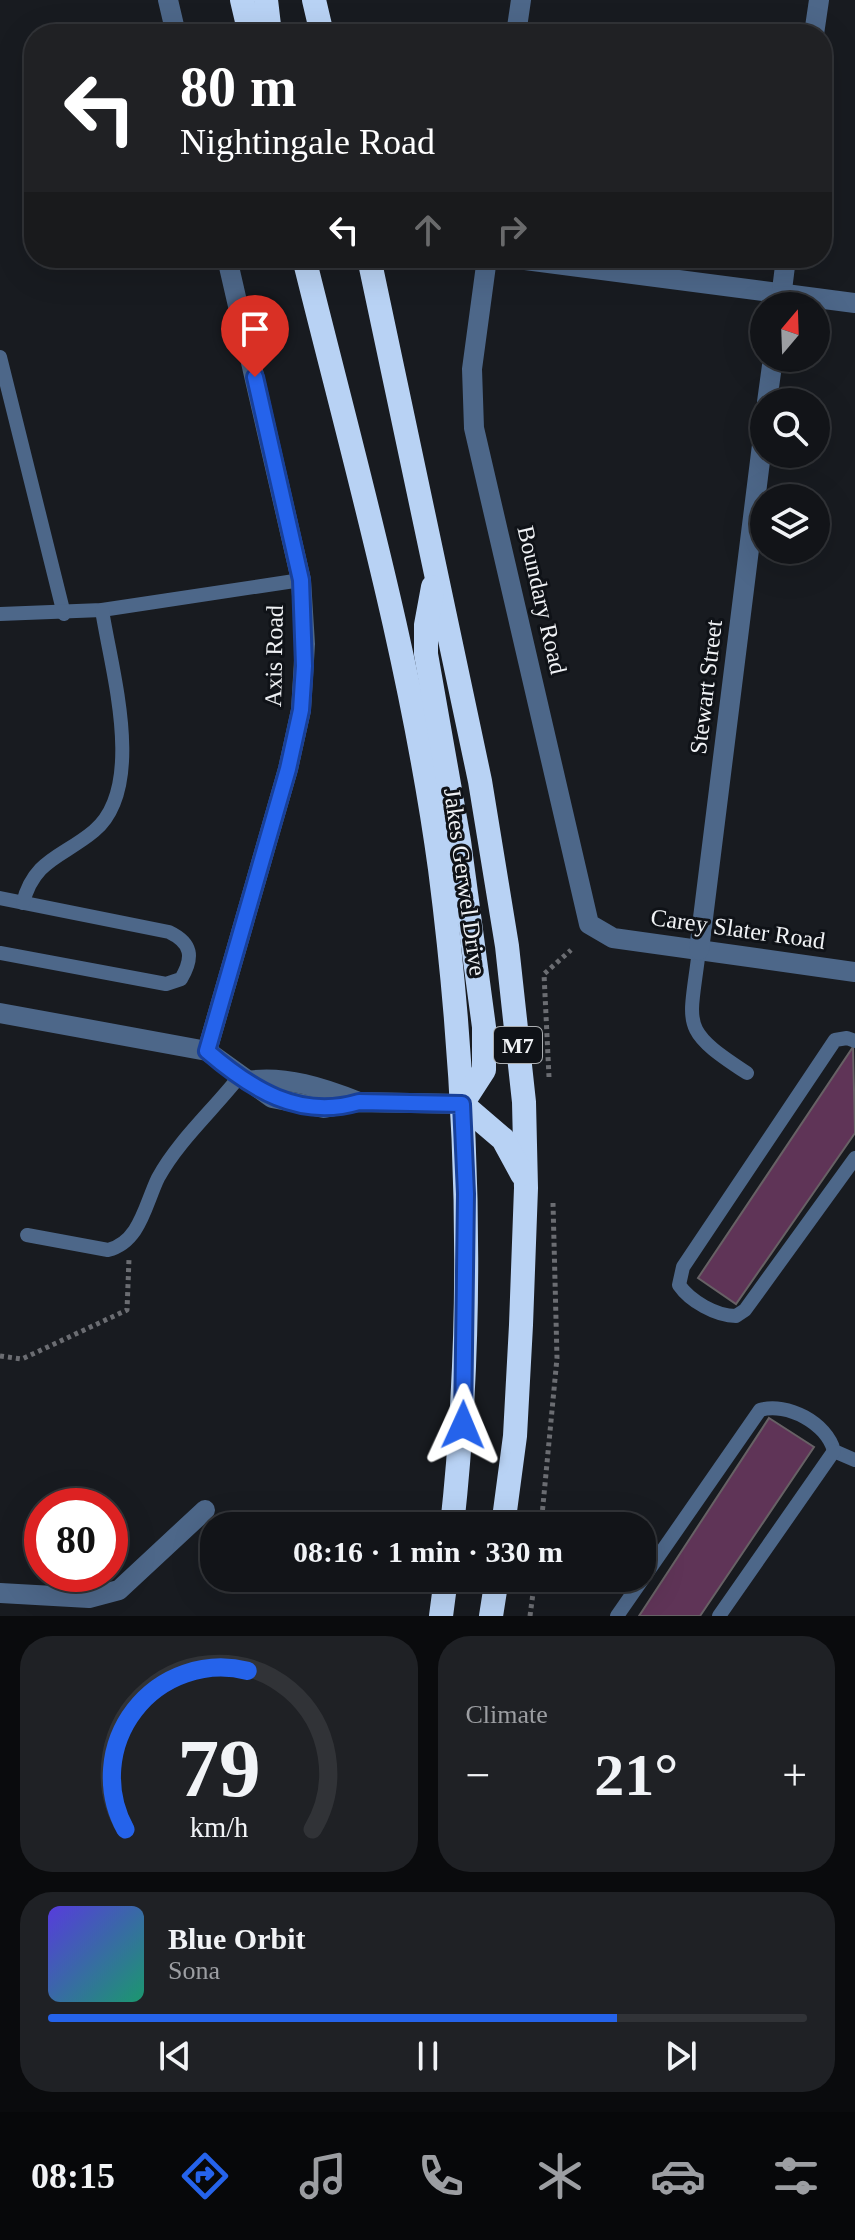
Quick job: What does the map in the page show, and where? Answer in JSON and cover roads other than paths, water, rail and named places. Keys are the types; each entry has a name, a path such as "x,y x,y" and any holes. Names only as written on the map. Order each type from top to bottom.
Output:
{"highway":[{"path":"242,0 248,24"},
{"path":"266,0 269,24"},
{"path":"314,0 320,24"},
{"name":"Jakes Gerwel Drive","path":"306,268 398,641 440,868 462,1104 466,1321 463,1425 454,1512"},
{"name":"Jakes Gerwel Drive","path":"371,268 480,781 507,946 524,1102 526,1188 515,1436 505,1512"},
{"path":"437,569 428,608 426,654 461,857 485,1038 483,1075 462,1104 503,1139 515,1158 526,1188"},
{"path":"441,1616 444,1592"},
{"path":"491,1616 495,1592"}],"street":[{"path":"168,0 174,24"},
{"path":"517,24 521,0"},
{"path":"815,24 819,0"},
{"name":"Axis Road","path":"207,1051 288,769 301,710 305,644 301,580 229,268"},
{"name":"Boundary Road","path":"486,268 472,369 474,428 572,841 585,913 589,924 613,938"},
{"path":"574,268 750,295"},
{"path":"781,292 785,268"},
{"path":"830,302 855,303"},
{"name":"Stewart Street","path":"699,950 759,468"},
{"name":"Carey Slater Road","path":"613,938 855,972"},
{"path":"0,1013 207,1051 272,1098 304,1106 343,1107 359,1102 462,1104"},
{"path":"0,1593 89,1598 119,1590 205,1510"}],"lane":[{"path":"0,357 64,614"},
{"path":"0,614 64,614 102,610 301,580"},
{"path":"23,903 33,874 96,829 113,808 121,785 119,721 102,610"},
{"path":"0,898 169,932 183,939 190,949 189,965 181,979 166,984 0,953"},
{"path":"699,950 691,1019 695,1032 702,1043 747,1073"},
{"path":"855,1041 847,1038 835,1040 760,1149 683,1267 679,1285 683,1291 717,1313 736,1316 745,1310 855,1158"},
{"path":"27,1235 108,1250 120,1247 131,1238 160,1175 243,1079"},
{"path":"617,1616 760,1410 785,1408 827,1435 834,1451 855,1460"},
{"path":"719,1616 834,1451"}]}
